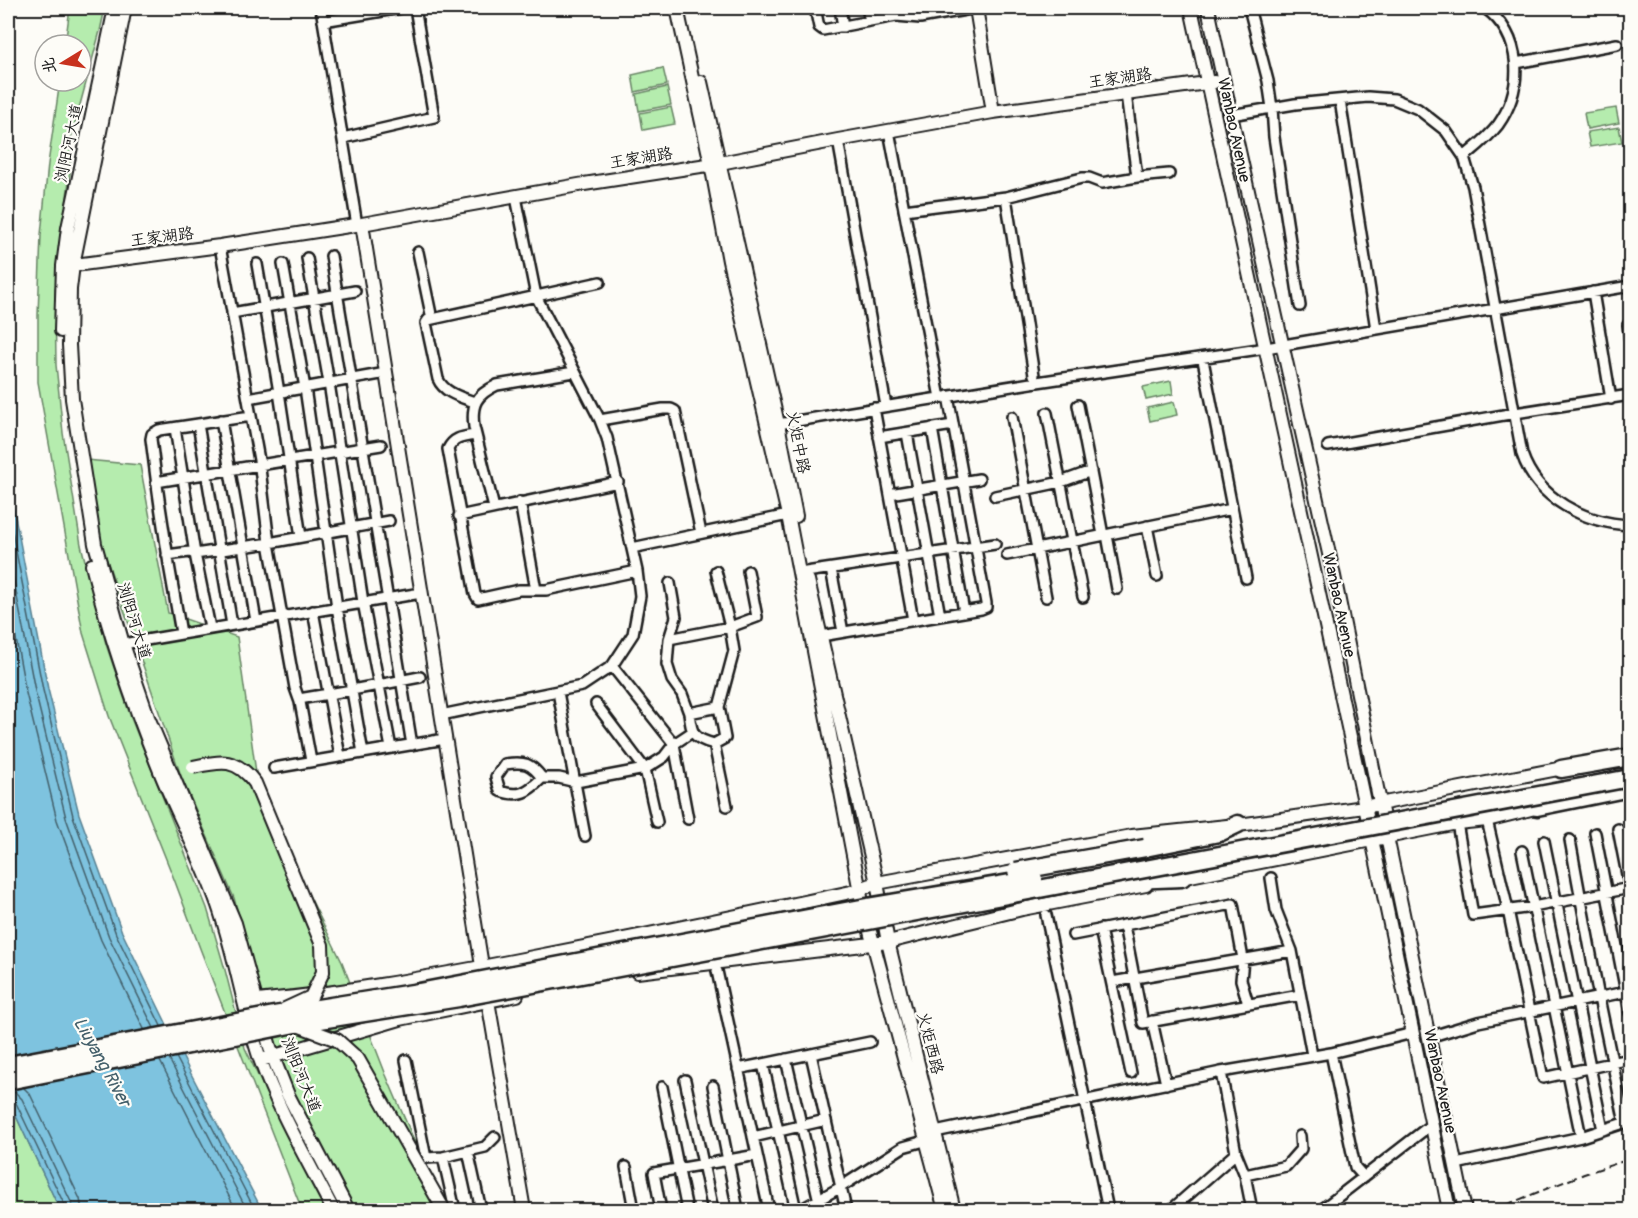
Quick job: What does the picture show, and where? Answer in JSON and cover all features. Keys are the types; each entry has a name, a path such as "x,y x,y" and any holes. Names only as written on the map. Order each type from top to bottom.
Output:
{"highway":[{"path":"1561,769 1630,758"},
{"path":"8,1081 296,1024 459,998 1197,849 1630,768"},
{"path":"8,1065 274,1015 865,915 1630,778"},
{"path":"1538,807 1630,788"},
{"path":"865,915 892,894 1145,848 1219,833 1238,824"},
{"path":"865,915 909,921 1132,880 1182,878"}],"main road":[{"name":"浏阳河大道","path":"115,8 69,219 68,266 61,347 64,400 87,546 121,668 214,893 250,1001 288,1095 348,1210"},
{"name":"浏阳河大道","path":"125,8 68,266 69,345 72,399 95,544 123,644 167,776"},
{"path":"677,8 715,164 729,261 792,514"},
{"name":"火炬中路","path":"684,8 715,164 778,423 792,514 877,883"},
{"path":"976,8 993,112"},
{"name":"Wanbao Avenue","path":"1191,8 1317,580 1449,1210"},
{"name":"Wanbao Avenue","path":"1208,8 1334,576 1466,1210"},
{"name":"王家湖路","path":"68,266 360,225 584,184 715,164 993,112 1224,80"},
{"path":"360,225 524,1210"},
{"name":"火炬西路","path":"792,514 859,890 954,1210"},
{"path":"250,1001 384,985 627,939 859,890 877,883 1132,836 1364,807 1561,769 1630,753"},
{"path":"167,776 193,767 229,762 248,773 255,783 322,945 323,972 311,997 274,1015"},
{"path":"261,1060 400,1019 621,974 888,942 1022,909 1457,823 1487,820 1538,807 1630,795"},
{"name":"火炬西路","path":"877,883 945,1210"},
{"name":"浏阳河大道","path":"250,1001 261,1060 292,1131 333,1210"},
{"path":"296,1024 337,1040 358,1059 444,1210"}],"street":[{"path":"321,8 360,225"},
{"path":"323,21 401,8"},
{"path":"343,138 434,117 415,8"},
{"path":"815,8 819,27 822,30 870,21 895,12 920,18 946,10 976,8"},
{"path":"840,8 843,27"},
{"path":"867,8 870,21"},
{"path":"918,8 920,18"},
{"path":"1249,8 1268,81 1274,137 1300,306"},
{"path":"1464,158 1487,138 1499,123 1515,86 1516,63 1507,32 1500,21 1485,8"},
{"path":"1516,63 1617,44"},
{"path":"1126,94 1137,177"},
{"path":"1231,115 1368,97 1394,99 1418,109 1446,130 1464,158 1473,187 1522,454 1527,467 1536,482 1574,512 1601,522 1630,527"},
{"path":"1340,100 1376,329"},
{"path":"820,636 986,607 953,425 944,397 890,136"},
{"path":"838,140 886,406"},
{"path":"904,210 1006,197 1082,178 1102,183 1169,174"},
{"path":"441,715 582,686 612,666 633,634 640,596 637,571 607,438 536,296 516,197"},
{"path":"1006,197 1035,375"},
{"path":"220,246 260,466 269,543 295,688 311,761"},
{"path":"418,252 432,319"},
{"path":"331,256 412,745"},
{"path":"307,258 363,602 391,748"},
{"path":"257,264 302,537"},
{"path":"283,264 305,388 337,607 363,753"},
{"path":"474,402 441,387 426,323 428,320 600,282"},
{"path":"778,423 1266,348 1630,286"},
{"path":"232,314 355,291"},
{"path":"1593,292 1611,399"},
{"path":"1628,325 1630,341"},
{"path":"1203,360 1246,578"},
{"path":"494,508 472,415 474,402 488,389 497,385 574,372"},
{"path":"248,398 386,373"},
{"path":"1328,446 1630,395"},
{"path":"1078,405 1117,589"},
{"path":"874,408 913,620"},
{"path":"600,420 663,409 675,411 701,534"},
{"path":"1047,413 1083,597"},
{"path":"181,633 166,555 152,434 159,430 251,416"},
{"path":"1012,417 1046,597"},
{"path":"221,420 256,621"},
{"path":"198,424 232,624"},
{"path":"879,437 953,425"},
{"path":"174,428 210,628"},
{"path":"932,428 964,612"},
{"path":"907,433 940,616"},
{"path":"476,435 461,437 451,442 448,449 459,516 475,594 478,598 519,590 536,590 637,571"},
{"path":"156,482 381,446"},
{"path":"995,496 1061,482 1091,471"},
{"path":"890,494 979,478"},
{"path":"459,516 618,482"},
{"path":"520,502 536,590"},
{"path":"1007,555 1232,508"},
{"path":"632,548 792,514"},
{"path":"166,555 190,552 195,554 243,547 389,521"},
{"path":"1147,526 1157,576"},
{"path":"806,572 995,544"},
{"path":"831,569 843,632"},
{"path":"670,583 676,616 669,639 667,664 672,680 682,694 689,713 692,732 702,741 714,744 725,738 719,707 734,651 716,571"},
{"path":"669,639 730,627 757,617 748,571"},
{"path":"123,644 421,593"},
{"path":"313,611 340,756"},
{"path":"612,666 674,744 688,819"},
{"path":"299,699 420,676"},
{"path":"558,692 585,836"},
{"path":"596,704 645,769 657,822"},
{"path":"689,713 719,707"},
{"path":"542,778 534,766 518,762 505,764 496,777 500,791 512,795 529,790 542,778 559,778 576,782 645,769 664,757 674,744 692,732"},
{"path":"274,768 445,739"},
{"path":"714,744 727,806"},
{"path":"1487,820 1543,1078 1630,1059"},
{"path":"1457,823 1473,915 1557,903 1630,888 1618,829"},
{"path":"1595,833 1629,992 1630,1013"},
{"path":"1456,1164 1581,1137 1628,1122 1612,1063 1570,840"},
{"path":"1544,841 1603,1130"},
{"path":"1522,851 1581,1137"},
{"path":"1271,878 1276,910 1292,951 1312,1055"},
{"path":"1073,934 1233,904 1243,959 1241,980 1248,1004"},
{"path":"1046,915 1108,1210"},
{"path":"1124,925 1143,1023 1300,995"},
{"path":"1100,929 1131,1073"},
{"path":"1112,982 1292,951"},
{"path":"717,971 769,1210"},
{"path":"1429,1037 1478,1022 1629,992"},
{"path":"1152,1021 1166,1084"},
{"path":"763,1064 777,1132 798,1210 841,1187 903,1147 931,1136 1086,1100 1221,1072 1331,1053 1413,1033"},
{"path":"738,1069 870,1041"},
{"path":"1331,1053 1355,1167 1364,1177"},
{"path":"811,1054 846,1210"},
{"path":"786,1059 820,1210"},
{"path":"406,1060 426,1158 443,1157 485,1147 495,1137"},
{"path":"1221,1072 1236,1153 1245,1175 1252,1210"},
{"path":"685,1080 713,1210"},
{"path":"713,1086 738,1210"},
{"path":"662,1088 687,1210"},
{"path":"753,1137 826,1120"},
{"path":"1321,1210 1432,1124"},
{"path":"1245,1175 1286,1167 1302,1149 1300,1136"},
{"path":"468,1151 481,1210"},
{"path":"1171,1210 1236,1153"},
{"path":"661,1210 654,1173 757,1155"},
{"path":"443,1157 455,1210"},
{"path":"626,1167 634,1210"}],"green space":[{"path":"70,8 105,8 93,57 93,33 67,33"},
{"path":"663,68 667,85 635,92 632,75"},
{"path":"667,87 671,105 639,111 636,94"},
{"path":"58,93 83,93 71,138 70,173 55,290 56,365 63,433 81,545 106,644 131,718 207,908 245,1048 287,1137 326,1210 302,1210 109,716 83,633 38,382 41,235"},
{"path":"671,107 675,124 643,130 640,113"},
{"path":"1616,108 1619,123 1587,129 1584,113"},
{"path":"1619,127 1622,142 1590,147 1587,132"},
{"path":"1171,381 1173,394 1146,400 1143,387"},
{"path":"1174,402 1177,415 1150,421 1147,408"},
{"path":"86,460 140,465 168,613 237,637 259,794 342,962 386,1075 444,1210 351,1210 288,1095 234,898 181,776 101,543"},
{"path":"8,1099 60,1210 8,1210"}],"water":[{"name":"Liuyang River","path":"8,479 48,689 79,814 122,932 188,1068 262,1210 60,1210 8,1099"}],"railway":[{"path":"1493,1210 1584,1174 1630,1159"}]}
